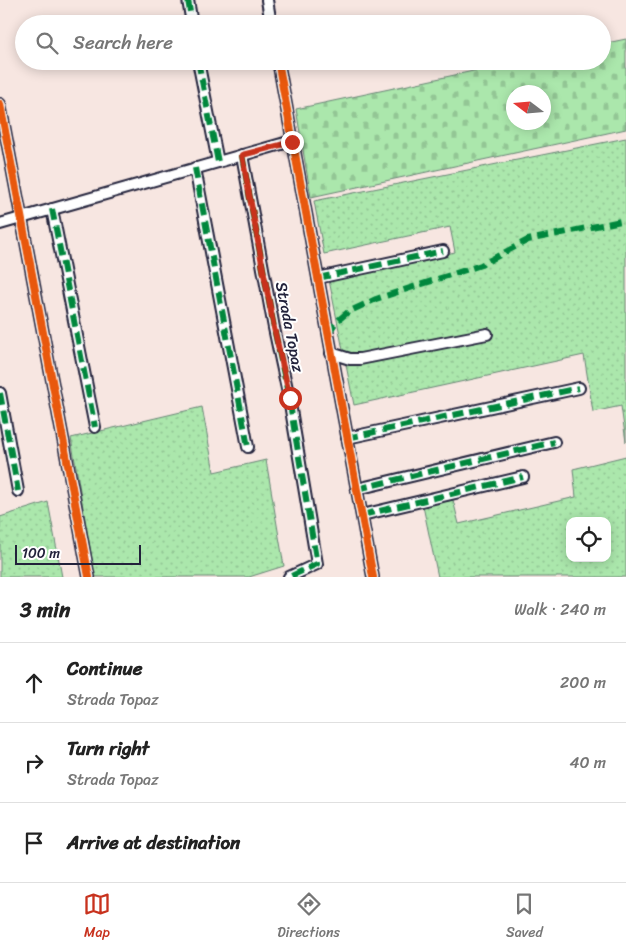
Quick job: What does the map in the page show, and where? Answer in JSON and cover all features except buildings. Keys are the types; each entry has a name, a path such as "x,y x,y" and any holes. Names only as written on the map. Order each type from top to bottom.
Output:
{"street":[{"path":"188,0 190,15"},
{"path":"267,0 270,15"},
{"path":"200,70 218,162"},
{"path":"280,70 373,577"},
{"path":"0,104 89,577"},
{"path":"0,224 292,142"},
{"name":"Strada Topaz","path":"242,155 274,328 290,398 317,564 290,577"},
{"path":"196,168 248,447"},
{"path":"52,209 95,427"},
{"path":"318,278 443,251"},
{"path":"332,353 360,360 487,334"},
{"path":"347,438 579,388"},
{"path":"0,393 18,491"},
{"path":"357,489 554,442"},
{"path":"362,515 523,477"}],"green space":[{"path":"626,39 626,129 311,197 296,109 478,70 611,70 611,42"},
{"path":"626,138 626,442 621,406 593,412 584,355 354,405 329,280 455,252 450,227 324,254 314,201"},
{"path":"202,407 214,472 266,460 284,566 249,577 95,577 71,438"},
{"path":"626,456 626,577 438,577 423,506 453,500 459,524 576,497 573,469"},
{"path":"48,502 62,577 0,577 0,517"}],"marked path":[{"path":"188,0 190,15"},
{"path":"200,70 218,162"},
{"path":"242,155 289,398 317,564 289,577"},
{"path":"195,168 248,447"},
{"path":"52,209 95,427"},
{"path":"328,334 336,322 348,312 376,299 481,265 528,240 626,220"},
{"path":"318,278 443,251"},
{"path":"347,438 579,388"},
{"path":"0,393 18,491"},
{"path":"357,489 554,442"},
{"path":"362,515 523,477"}],"cycle path":[{"path":"280,70 373,577"},
{"path":"0,104 89,577"}],"route":[{"path":"290,398 274,328 242,155 292,142"}]}
